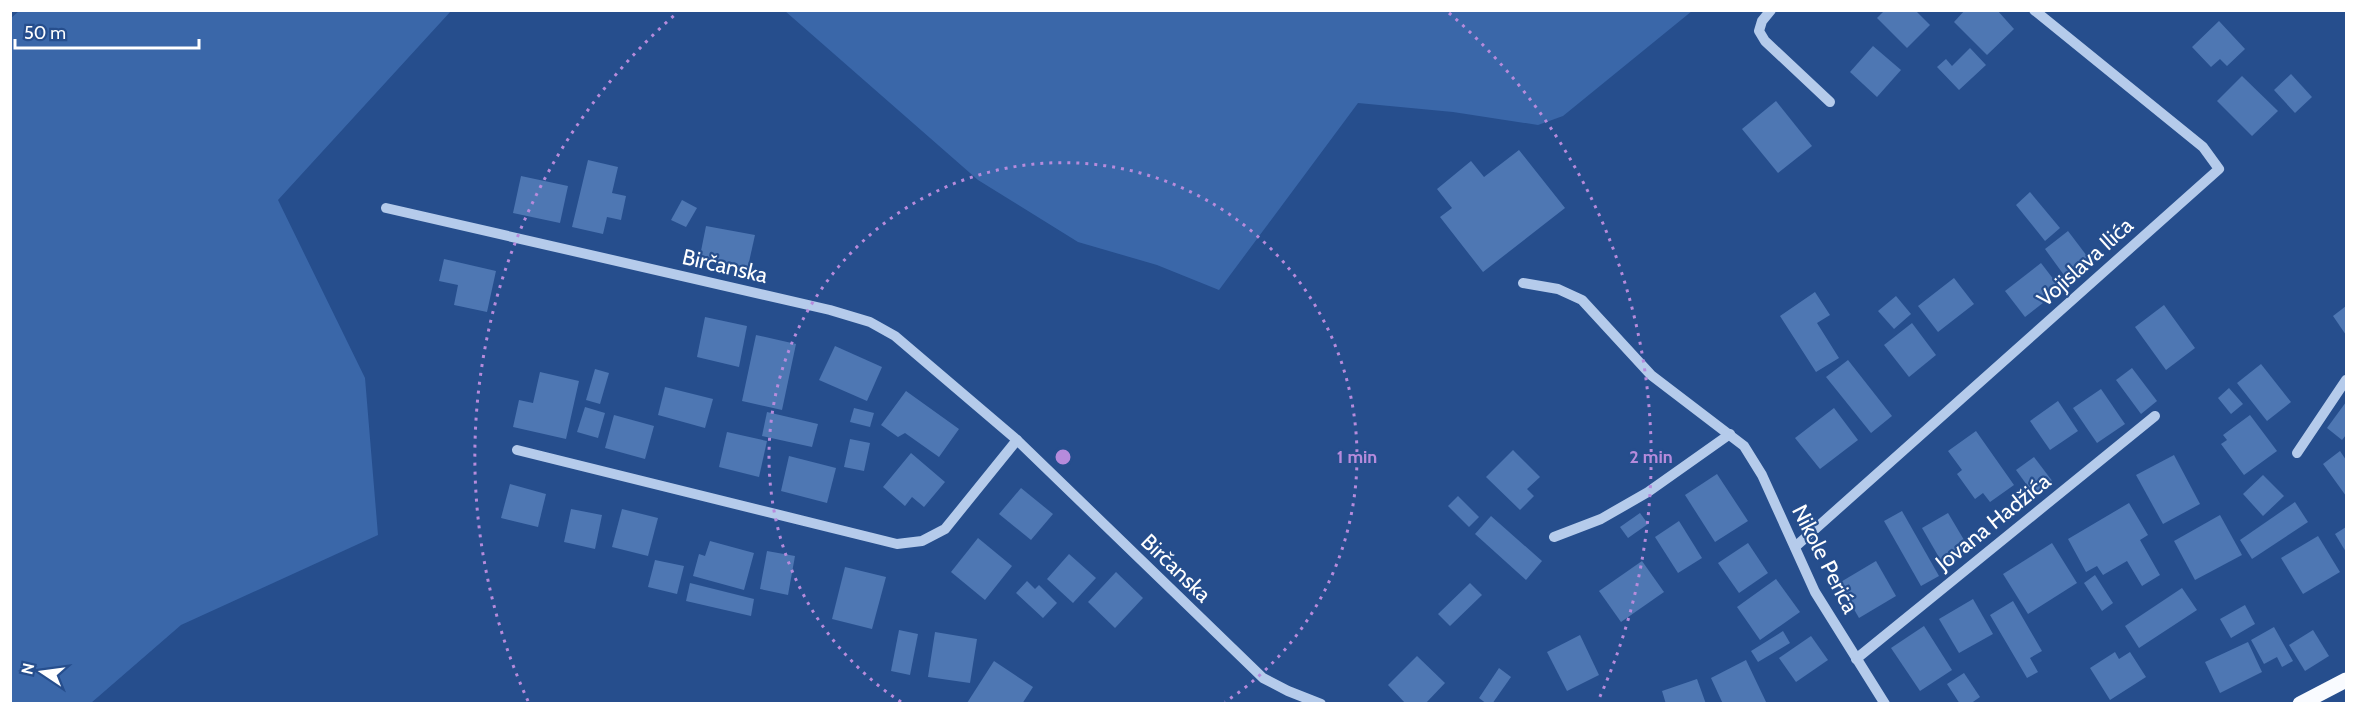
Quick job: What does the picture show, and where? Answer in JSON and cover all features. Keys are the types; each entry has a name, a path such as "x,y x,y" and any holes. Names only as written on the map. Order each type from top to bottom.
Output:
{"main road":[{"path":"2300,704 2317,699 2346,680"}],"street":[{"path":"1771,10 1762,21 1759,31 1765,41 1830,102"},
{"name":"Vojislava Ilića","path":"1795,547 2219,169 2203,147 2034,10"},
{"name":"Birčanska","path":"386,208 870,322 895,336 1017,440 1263,678 1321,704"},
{"name":"Nikole Perića","path":"1523,283 1558,289 1582,300 1651,375 1744,446 1762,475 1815,592 1885,704"},
{"path":"2297,453 2346,380"},
{"name":"Jovana Hadžića","path":"1856,659 2155,416"},
{"path":"1554,537 1601,519 1648,492 1730,434"},
{"path":"517,450 897,543 922,541 945,529 1017,440"}],"shaded area":[{"path":"19,11 451,11 278,200 365,378 378,535 181,625 91,703 11,703 10,19"},
{"path":"785,11 1692,11 1563,116 1538,125 1453,112 1358,103 1219,290 1157,265 1078,242 978,180"}],"building":[{"path":"1885,10 1915,10 1930,25 1907,48 1877,18"},
{"path":"1965,10 1997,10 2014,29 1987,55 1954,22"},
{"path":"2219,21 2245,49 2227,66 2220,59 2211,67 2192,47"},
{"path":"1873,46 1901,70 1877,97 1850,72"},
{"path":"1970,48 1986,65 1959,90 1937,67 1946,59 1952,66"},
{"path":"2291,74 2312,97 2295,113 2274,90"},
{"path":"2242,76 2278,111 2252,136 2217,101"},
{"path":"1776,101 1812,146 1778,173 1742,129"},
{"path":"1519,150 1565,208 1483,272 1440,217 1452,208 1437,189 1471,161 1484,177"},
{"path":"588,160 618,167 612,193 626,196 621,220 607,217 603,234 572,227"},
{"path":"521,176 568,186 560,223 513,213"},
{"path":"2030,192 2060,228 2045,241 2016,205"},
{"path":"682,200 697,208 686,227 671,220"},
{"path":"706,226 755,235 747,271 699,261"},
{"path":"2068,231 2093,264 2069,282 2045,249"},
{"path":"444,259 496,271 487,312 454,305 458,285 439,281"},
{"path":"2041,263 2061,289 2025,317 2005,291"},
{"path":"1954,278 1974,304 1938,332 1918,306"},
{"path":"1815,292 1830,315 1817,323 1839,358 1816,372 1780,316"},
{"path":"1896,296 1911,314 1894,329 1878,311"},
{"path":"2164,305 2195,348 2166,370 2135,327"},
{"path":"2346,306 2346,335 2333,316"},
{"path":"705,317 747,326 739,367 697,357"},
{"path":"1912,323 1936,355 1909,377 1884,345"},
{"path":"756,335 796,344 782,410 742,401"},
{"path":"835,346 882,367 867,401 819,380"},
{"path":"1848,360 1892,416 1871,433 1826,377"},
{"path":"2261,364 2291,402 2267,421 2237,383"},
{"path":"2132,368 2157,401 2141,414 2116,380"},
{"path":"595,369 609,373 600,404 586,400"},
{"path":"540,372 579,381 566,439 513,427 519,400 533,403"},
{"path":"665,387 713,399 705,428 658,415"},
{"path":"2229,388 2243,404 2231,414 2218,398"},
{"path":"2101,389 2125,424 2097,443 2073,408"},
{"path":"906,391 959,429 939,457 905,433 898,437 881,425"},
{"path":"2058,401 2078,431 2050,450 2030,421"},
{"path":"2346,402 2346,435 2342,440 2327,428"},
{"path":"585,407 605,413 598,438 577,432"},
{"path":"854,408 874,413 870,427 850,422"},
{"path":"1834,408 1858,440 1820,469 1795,438"},
{"path":"767,412 818,424 812,447 762,436"},
{"path":"614,415 654,426 645,459 605,448"},
{"path":"2250,415 2277,451 2244,475 2221,444 2227,440 2223,435"},
{"path":"1976,431 2014,485 1990,502 1983,493 1975,499 1957,474 1962,470 1948,451"},
{"path":"727,432 767,441 759,477 719,467"},
{"path":"850,439 870,443 864,471 844,467"},
{"path":"1513,450 1540,477 1527,489 1534,496 1520,510 1486,477"},
{"path":"2340,451 2346,460 2346,496 2323,464"},
{"path":"911,453 945,482 924,507 912,497 905,506 883,487"},
{"path":"2174,455 2200,504 2163,524 2136,475"},
{"path":"789,456 836,468 827,503 781,491"},
{"path":"2034,457 2053,482 2035,496 2016,470"},
{"path":"1717,474 1748,521 1715,542 1685,495"},
{"path":"2263,475 2284,496 2263,516 2243,494"},
{"path":"510,484 546,494 538,527 501,518"},
{"path":"1021,488 1053,514 1031,540 999,514"},
{"path":"1458,496 1479,517 1469,527 1448,506"},
{"path":"2295,502 2308,522 2252,559 2240,540"},
{"path":"2129,503 2148,535 2140,540 2160,575 2142,586 2127,561 2103,575 2097,566 2086,572 2068,539"},
{"path":"571,509 602,515 595,549 564,542"},
{"path":"622,509 658,518 648,556 612,547"},
{"path":"1902,511 1939,576 1921,586 1884,521"},
{"path":"1640,513 1648,524 1628,538 1620,527"},
{"path":"1948,513 1970,550 1944,566 1922,528"},
{"path":"2220,515 2242,555 2195,580 2174,541"},
{"path":"1491,516 1542,561 1526,580 1475,534"},
{"path":"1679,521 1702,558 1678,573 1655,537"},
{"path":"2346,527 2346,552 2335,534"},
{"path":"2318,536 2340,572 2303,594 2281,558"},
{"path":"978,538 1012,566 985,600 951,572"},
{"path":"710,541 754,553 744,590 693,576 699,554 705,556"},
{"path":"1748,543 1768,573 1739,593 1718,563"},
{"path":"2052,543 2077,583 2028,614 2003,574"},
{"path":"767,551 795,556 788,595 760,589"},
{"path":"1069,554 1096,578 1073,603 1047,579"},
{"path":"655,560 684,566 677,594 648,587"},
{"path":"1642,561 1664,592 1621,622 1599,591"},
{"path":"1876,561 1896,596 1859,618 1839,583"},
{"path":"845,567 886,577 872,629 832,619"},
{"path":"1116,572 1143,598 1115,628 1088,602"},
{"path":"2095,575 2113,603 2102,611 2084,583"},
{"path":"1776,579 1800,612 1760,640 1737,607"},
{"path":"1027,581 1035,589 1039,585 1057,603 1043,618 1016,593"},
{"path":"690,583 754,599 751,616 686,601"},
{"path":"1470,583 1482,595 1450,626 1438,614"},
{"path":"2182,588 2197,610 2139,648 2125,626"},
{"path":"1973,599 1993,634 1959,653 1939,619"},
{"path":"2013,601 2042,651 2030,658 2038,672 2027,678 1990,615"},
{"path":"2245,605 2255,624 2231,638 2220,619"},
{"path":"1924,626 1952,670 1920,691 1891,648"},
{"path":"2274,627 2293,661 2282,667 2277,657 2264,664 2251,640"},
{"path":"899,630 918,634 910,675 891,671"},
{"path":"2313,630 2329,656 2305,671 2289,645"},
{"path":"1783,631 1790,643 1758,662 1751,651"},
{"path":"935,632 977,639 970,683 928,677"},
{"path":"1580,635 1599,675 1567,691 1547,652"},
{"path":"1811,636 1828,660 1796,682 1779,658"},
{"path":"2248,642 2262,672 2220,693 2205,662"},
{"path":"2115,652 2119,659 2130,652 2146,677 2110,700 2090,668"},
{"path":"1417,656 1445,683 1425,704 1406,704 1388,685"},
{"path":"1746,660 1767,704 1723,704 1711,678"},
{"path":"994,661 1033,687 1022,704 967,703"},
{"path":"1499,668 1511,677 1492,704 1487,704 1479,698"},
{"path":"1964,673 1980,697 1970,704 1960,704 1947,684"},
{"path":"1697,679 1706,704 1666,704 1662,691"}]}
